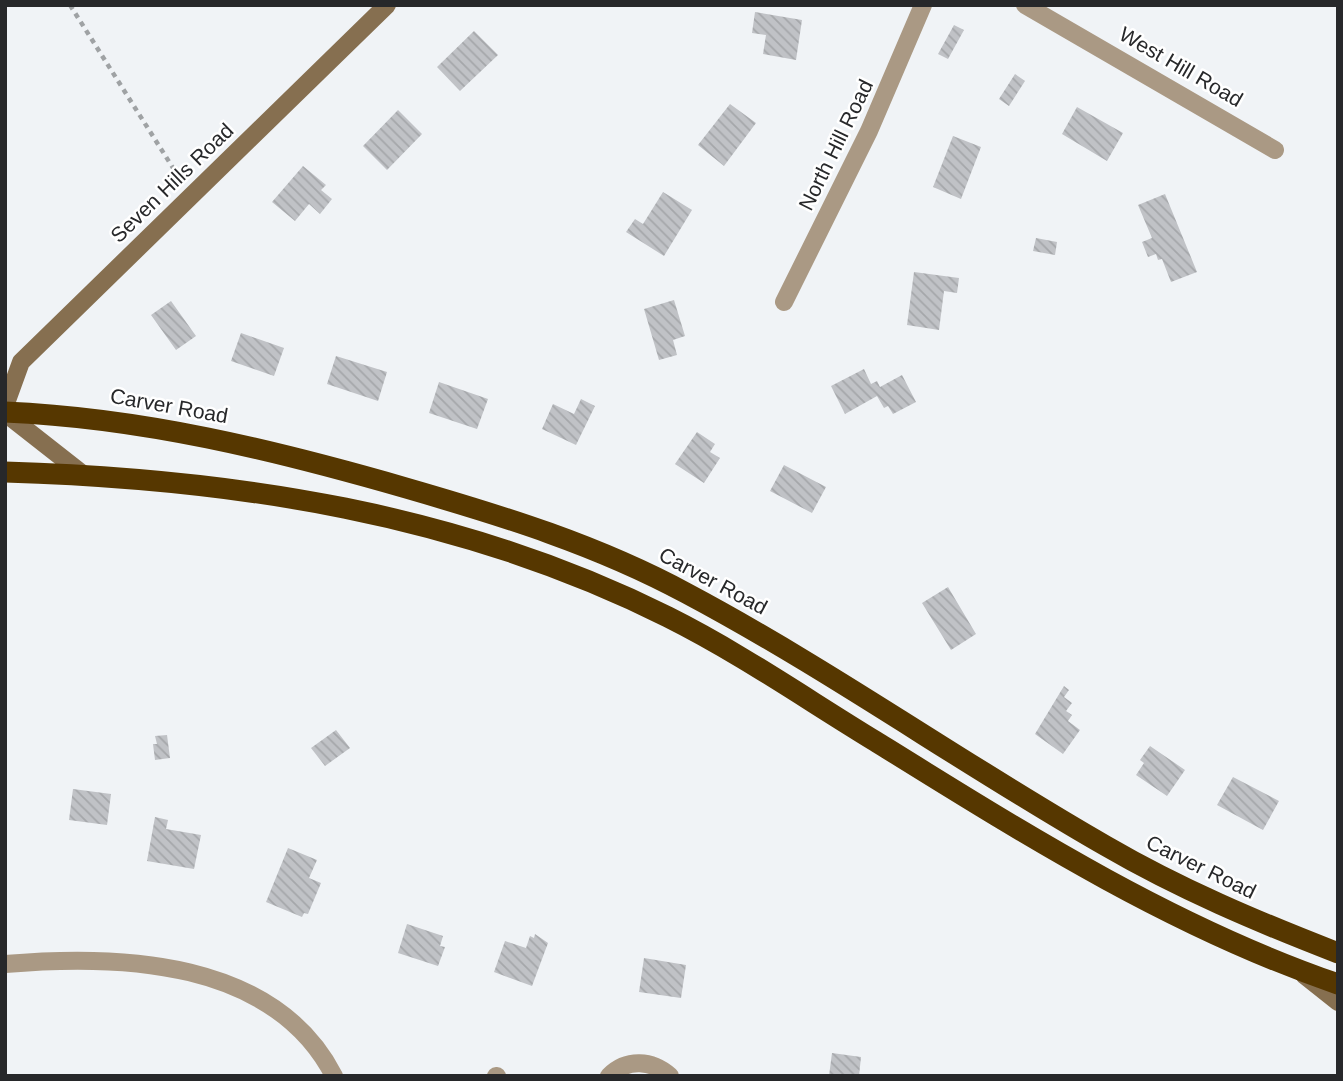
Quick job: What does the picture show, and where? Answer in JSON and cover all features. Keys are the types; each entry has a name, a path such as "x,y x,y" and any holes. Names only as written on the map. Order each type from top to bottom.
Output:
{"highway":[{"name":"Carver Road","path":"5,413 124,421 216,438 491,512 577,542 643,571 753,630 1023,798 1150,871 1236,912 1338,953"},
{"path":"5,472 197,484 314,501 435,527 554,566 670,618 740,656 996,815 1165,911 1298,970 1338,984"}],"street":[{"name":"Seven Hills Road","path":"5,405 22,362 387,5"},
{"name":"North Hill Road","path":"784,302 869,131 923,5"},
{"name":"West Hill Road","path":"1025,5 1275,150"},
{"path":"5,413 84,475"},
{"path":"5,964 42,961 125,962 165,965 202,974 259,1000 284,1018 314,1046 334,1076"},
{"path":"1298,970 1338,1002"},
{"path":"609,1076 627,1064 642,1062 656,1066 670,1076"}],"path":[{"path":"70,5 192,197"}],"building":[{"path":"755,12 802,20 796,60 763,54 766,35 752,33"},
{"path":"954,25 964,30 948,59 938,54"},
{"path":"474,31 498,55 460,91 437,67"},
{"path":"1015,74 1025,81 1009,106 999,99"},
{"path":"730,104 756,123 724,166 698,145"},
{"path":"1077,107 1123,133 1107,161 1062,134"},
{"path":"398,110 422,134 387,170 363,146"},
{"path":"953,136 981,147 961,199 933,187"},
{"path":"303,166 326,185 321,190 332,199 320,214 309,204 295,221 272,202"},
{"path":"663,192 692,210 664,256 626,232 635,219 643,224"},
{"path":"1165,194 1197,272 1171,282 1162,259 1158,260 1156,254 1148,257 1142,242 1152,238 1138,205"},
{"path":"1036,238 1057,242 1055,255 1033,251"},
{"path":"914,272 959,278 957,293 944,291 939,330 907,325"},
{"path":"674,300 685,336 673,340 677,355 659,360 644,309"},
{"path":"171,301 196,336 176,350 151,315"},
{"path":"241,333 284,348 274,376 231,361"},
{"path":"336,356 387,372 378,401 327,384"},
{"path":"864,369 871,384 877,381 880,387 902,375 916,402 893,414 888,406 884,408 877,396 845,414 831,386"},
{"path":"439,382 488,399 477,429 429,413"},
{"path":"581,399 595,406 576,445 542,429 553,404 574,414"},
{"path":"697,432 715,444 710,452 720,458 704,483 675,464"},
{"path":"784,465 826,487 812,513 770,491"},
{"path":"948,587 976,634 951,650 922,603"},
{"path":"1064,686 1069,690 1064,697 1072,703 1066,711 1072,715 1068,721 1080,730 1063,754 1035,734"},
{"path":"336,730 350,748 325,766 311,748"},
{"path":"167,735 170,758 155,760 155,736"},
{"path":"1150,746 1185,770 1167,796 1136,775 1144,763 1140,760"},
{"path":"1233,777 1279,801 1263,830 1217,805"},
{"path":"73,789 111,794 107,825 69,820"},
{"path":"155,817 168,820 166,829 201,835 194,869 147,861"},
{"path":"288,848 317,860 309,878 321,883 308,914 304,913 302,917 266,902"},
{"path":"407,924 443,936 440,946 445,947 438,966 398,953"},
{"path":"535,934 548,943 532,986 494,972 505,941 526,948 530,936 534,938"},
{"path":"644,958 686,965 681,998 639,992"},
{"path":"832,1053 861,1057 859,1076 829,1076"}]}
